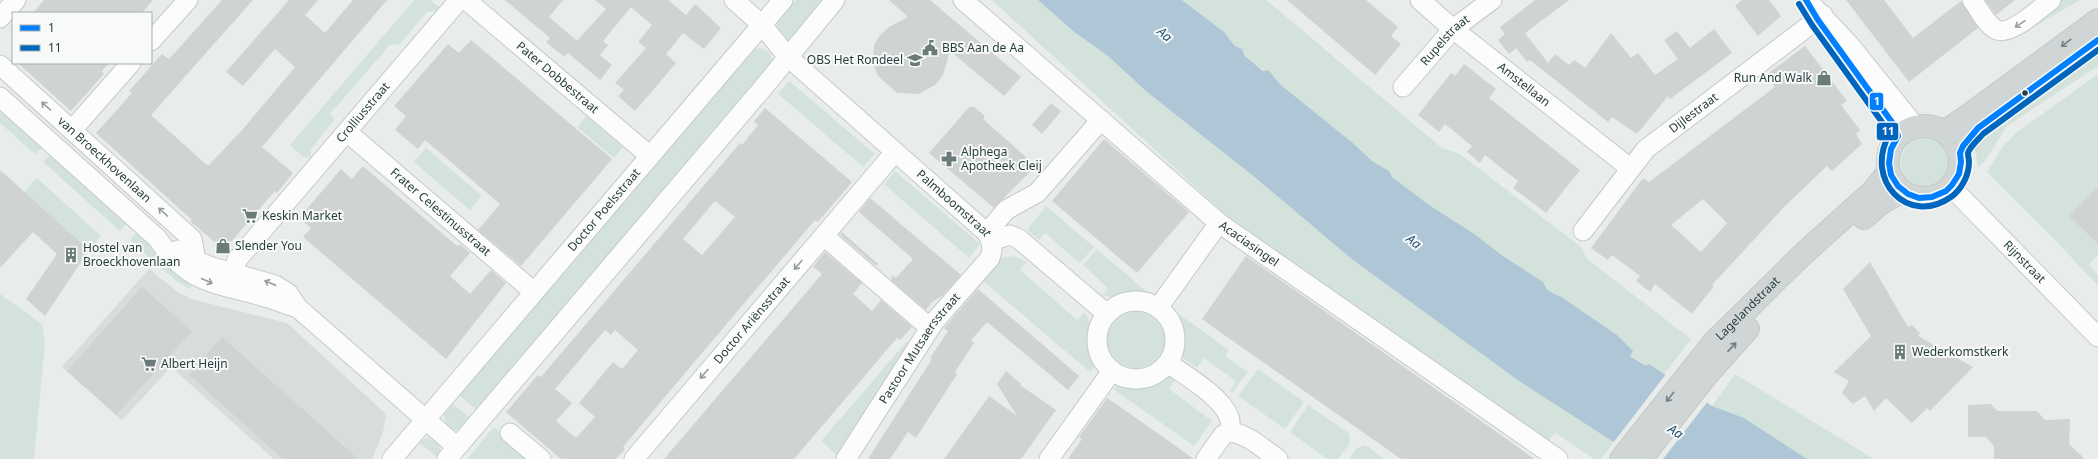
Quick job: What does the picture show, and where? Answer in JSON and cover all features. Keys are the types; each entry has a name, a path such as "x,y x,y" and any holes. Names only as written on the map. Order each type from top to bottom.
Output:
{"main road":[{"path":"1943,130 1950,128 1969,115 2098,20"},
{"path":"1960,154 1964,145 1978,128 2098,40"},
{"path":"1932,126 1943,130 1956,143 1960,154 1960,167 1957,178 1951,187 1940,194 1928,198 1916,198 1903,191 1895,184 1889,171 1888,159 1890,148 1907,131 1932,126"},
{"name":"Lagelandstraat","path":"1641,459 1700,371 1714,342 1801,256 1872,192 1889,171"},
{"name":"Lagelandstraat","path":"1621,459 1700,371 1746,331 1810,267 1881,203 1903,191"}],"street":[{"path":"0,18 16,0"},
{"path":"152,40 188,0"},
{"name":"Crolliusstraat","path":"231,280 237,260 458,0"},
{"name":"Pater Dobbestraat","path":"466,0 650,156"},
{"path":"734,0 762,25"},
{"name":"Doctor Poelsstraat","path":"392,459 783,0"},
{"path":"231,280 268,298 298,308 425,419 452,453 835,0"},
{"name":"Acaciasingel","path":"963,0 1219,223 1558,459"},
{"name":"Amstellaan","path":"1420,0 1453,29 1630,168"},
{"name":"Rupelstraat","path":"1403,87 1453,29 1492,0"},
{"path":"1807,0 1907,131"},
{"path":"1972,0 1990,24 1996,30 2002,31 2018,26 2051,0"},
{"name":"Dijlestraat","path":"1583,231 1646,149 1821,17"},
{"name":"Palmboomstraat","path":"762,25 788,57 989,237 1010,235 1019,238 1107,314"},
{"path":"72,130 130,64"},
{"name":"van Broeckhovenlaan","path":"0,65 192,238 196,261"},
{"name":"van Broeckhovenlaan","path":"0,97 157,238 231,280"},
{"path":"989,237 1006,210 1037,193 1100,120"},
{"name":"Frater Celestinusstraat","path":"347,132 534,292"},
{"name":"Doctor Ariënsstraat","path":"634,459 895,152"},
{"name":"Rijnstraat","path":"1951,187 2098,337"},
{"path":"1158,308 1219,223"},
{"path":"824,236 930,328"},
{"name":"Pastoor Mutsaersstraat","path":"846,459 930,328 990,258 992,251 989,237"},
{"name":"van Broeckhovenlaan","path":"157,238 168,255 182,267 210,283 231,280"},
{"path":"1131,301 1145,302 1158,308 1167,316 1173,327 1176,339 1174,352 1168,363 1157,374 1142,379 1126,378 1112,371 1103,362 1098,350 1099,331 1107,314 1118,306 1131,301"},
{"path":"1168,363 1217,400 1225,409 1230,419 1230,432"},
{"path":"1050,459 1112,371"},
{"path":"1206,459 1223,436 1230,432 1238,433 1246,437 1278,459"},
{"path":"510,433 542,459"}],"shaded area":[{"path":"414,0 430,0 439,7 436,11 427,12 400,44 390,45 330,114 335,119 310,150 310,158 303,157 290,145"},
{"path":"796,0 829,0 793,40 785,40 776,29 778,21"},
{"path":"992,0 1038,0 1073,31 1108,56 1147,92 1257,179 1353,260 1519,381 1614,442 1601,459 1594,459 1555,433 1547,442 1227,216"},
{"path":"1182,0 1266,0 1442,148 1460,154 1581,247 1587,259 1691,339 1664,374 1649,365 1646,366 1630,355 1617,335 1560,296 1554,294 1473,233 1429,205 1392,177 1389,171 1372,161 1354,144 1281,85 1272,75 1250,60 1242,49 1235,46 1224,32"},
{"path":"2062,0 2080,0 2027,31 2026,28"},
{"path":"758,48 770,53 772,66 478,411 459,395 751,51"},
{"path":"2098,48 2098,66 2007,126 1985,161 1978,167 1974,143"},
{"path":"2098,74 2098,255 2089,265 2098,275 2098,286 2054,239 1987,172 2003,146 2016,133"},
{"path":"789,81 875,154 863,167 778,94"},
{"path":"0,110 42,148 35,154 0,123"},
{"path":"586,116 623,147 614,158 577,127"},
{"path":"1920,138 1930,138 1942,145 1949,157 1949,167 1942,179 1930,186 1920,186 1912,182 1905,175 1901,167 1901,157 1905,149 1912,142"},
{"path":"426,148 482,196 470,210 414,162"},
{"path":"50,155 126,224 120,231 43,162"},
{"path":"895,171 980,244 969,258 884,184"},
{"path":"37,178 101,236 89,250 24,192"},
{"path":"1046,206 1094,247 1080,263 1045,233 1039,240 1027,230"},
{"path":"136,233 181,273 193,281 190,289 176,281 130,240"},
{"path":"1097,249 1147,292 1145,294 1126,294 1112,298 1102,295 1108,288 1083,265"},
{"path":"1014,256 1027,262 1020,270 1077,320 1084,313 1087,316 1090,323 1090,346 1095,366 1090,372 982,280 1002,258"},
{"path":"149,269 179,293 191,299 287,323 386,414 383,432 372,459 274,459 171,367 122,420 62,367"},
{"path":"0,294 42,324 45,343 34,459 0,459"},
{"path":"1135,309 1147,312 1157,318 1163,328 1166,340 1163,352 1157,362 1147,368 1135,371 1123,368 1113,362 1107,352 1104,340 1107,328 1113,318 1123,312"},
{"path":"1180,315 1229,350 1225,356 1248,372 1232,393 1230,391 1236,381 1204,358 1197,368 1182,357 1184,336 1177,318"},
{"path":"907,341 911,345 839,457 821,441"},
{"path":"1258,369 1304,402 1285,429 1238,396"},
{"path":"1735,374 1874,459 1807,459 1712,406"},
{"path":"1171,375 1176,378 1169,389 1212,421 1194,446 1113,389 1123,384 1150,384"},
{"path":"453,404 469,417 463,429 452,429 445,422 444,414"},
{"path":"1308,405 1350,434 1350,443 1338,459 1327,459 1290,432"},
{"path":"494,427 531,459 467,459"},
{"path":"426,438 433,440 439,446 441,455 438,458 419,443"},
{"path":"1365,445 1385,459 1349,459 1357,448"}],"water":[{"name":"Aa","path":"1038,0 1182,0 1224,32 1235,46 1242,49 1245,56 1263,71 1268,70 1281,85 1354,144 1372,161 1389,171 1392,177 1429,205 1473,233 1503,256 1543,282 1554,294 1560,296 1617,335 1633,351 1630,356 1646,366 1649,364 1712,406 1744,418 1807,459 1640,459 1519,381 1353,260 1257,179 1147,92 1108,56 1073,31"}],"pier":[{"path":"1666,374 1708,401 1663,459 1637,459 1613,443"}],"building":[{"path":"44,0 153,0 143,12 34,12"},
{"path":"222,0 253,0 151,115 208,166 243,129 295,67 275,49 243,86 226,72 289,0 318,0 305,15 325,33 353,0 387,0 262,147 293,173 277,193 275,191 224,250 190,221 192,220 96,133 132,93 129,91 162,54 169,59"},
{"path":"505,0 563,0 549,17 577,41 606,9 595,0 668,0 686,15 695,4 721,28 704,49 683,33 666,54 676,63 635,111 618,96 624,90 615,83 646,48 638,42 652,25 631,7 603,41 608,45 600,55 612,65 600,80 568,53 564,57 546,42 550,38"},
{"name":"BBS Aan de Aa","path":"889,0 930,0 1021,77 1004,96 950,51 943,75 935,85 919,94 897,93 878,76 873,63 874,45 880,35 889,27 908,17"},
{"path":"1287,0 1366,0 1398,27 1391,36 1401,44 1375,75"},
{"path":"1535,0 1569,0 1525,33 1548,63 1555,54 1569,65 1574,60 1585,68 1611,33 1631,58 1638,53 1655,75 1678,59 1664,40 1677,31 1690,48 1714,29 1732,53 1670,99 1668,96 1637,134 1612,117 1608,122 1530,60 1527,62 1516,48 1509,54 1498,40 1505,34 1500,27"},
{"path":"1742,0 1769,0 1781,16 1758,36 1735,6"},
{"path":"1846,0 1884,0 1913,38 1961,1 1978,28 1909,82"},
{"path":"1985,0 2015,0 1996,15"},
{"path":"471,40 612,159 521,266 478,230 500,204 425,140 418,149 395,130 406,116 394,106 448,44 459,53"},
{"path":"1805,46 1847,101 1841,105 1860,130 1856,134 1862,144 1832,171 1827,166 1785,206 1712,285 1714,286 1692,314 1655,284 1650,292 1636,281 1640,276 1612,255 1608,260 1591,248 1643,178 1649,182 1775,87 1766,75","holes":["1703,199 1727,223 1701,252 1671,225"]},
{"path":"19,64 108,64 102,71 104,74 71,111"},
{"path":"1464,64 1496,89 1489,98 1580,170 1546,213 1513,188 1518,181 1485,155 1480,163 1467,152 1472,146 1445,124 1439,132 1418,115 1451,73 1455,76"},
{"path":"1051,103 1061,111 1042,134 1032,125"},
{"path":"969,107 974,107 985,116 983,119 1036,166 994,208 929,153"},
{"path":"765,108 852,182 818,222 815,220 623,447 625,449 616,459 561,459 506,412 538,375 541,377 740,143 742,145 758,125 754,121","holes":["715,201 735,217 702,255 683,239","605,330 611,335 615,330 638,350 622,369 613,362 579,403 595,417 576,438 556,421 572,403 555,389"]},
{"path":"1104,139 1189,212 1137,273 1052,201"},
{"path":"362,167 364,167 457,246 460,244 470,253 450,276 470,294 491,270 506,283 446,359 303,237 311,228 299,218 341,169 352,179"},
{"name":"Hostel van Broeckhovenlaan","path":"0,170 89,250 45,316 26,299 57,254 33,232 0,268"},
{"path":"2098,187 2098,244 2069,216"},
{"path":"870,198 961,275 942,296 932,302 926,310 891,280 892,275 896,278 913,259 859,212"},
{"path":"842,232 878,264 876,266 840,235"},
{"path":"825,252 862,283 853,294 872,311 881,300 912,327 900,340 897,338 794,459 664,459 822,274 813,267"},
{"path":"1246,256 1534,459 1401,459 1220,332 1202,319"},
{"name":"Wederkomstkerk","path":"1870,262 1908,327 1912,325 1920,333 1918,336 1973,367 1930,411 1927,408 1912,423 1886,398 1874,411 1865,396 1853,404 1842,393 1849,381 1834,372 1871,336 1843,289"},
{"path":"142,287 192,331 116,415 67,371"},
{"path":"978,289 1079,376 1068,390 987,322 971,340 974,343 955,372 957,374 916,438 908,432 890,459 868,459 932,359 930,358 948,331 944,328"},
{"path":"222,337 358,459 283,459 189,375"},
{"path":"1006,371 1021,384 1020,385 1056,410 1021,459 944,459 989,396 1017,416 997,384"},
{"path":"1107,398 1194,459 1068,459 1082,439 1079,437"},
{"path":"1991,404 1997,411 2037,411 2045,420 2070,419 2069,444 2085,459 1994,459 1994,446 1986,437 1968,437 1968,405"}],"transit line":[{"name":"1","path":"1806,0 1818,20 1894,125 1898,136 1891,149 1889,163 1891,175 1898,186 1908,194 1919,198 1932,197 1946,191 1952,185 1959,174 1961,162 1960,153 1963,146 1978,128 2098,40"},
{"name":"11","path":"1799,4 1812,25 1887,129 1889,135 1883,152 1882,168 1886,182 1894,194 1906,202 1920,206 1935,205 1955,194 1962,186 1966,177 1969,167 1969,150 1983,134 2098,50"}],"place":[{"name":"BBS Aan de Aa","path":"930,48"},
{"name":"OBS Het Rondeel","path":"915,60"},
{"name":"Run And Walk","path":"1824,78"},
{"name":"Alphega Apotheek Cleij","path":"949,159"},
{"name":"Keskin Market","path":"250,216"},
{"name":"Slender You","path":"223,246"},
{"name":"Hostel van Broeckhovenlaan","path":"71,255"},
{"name":"Wederkomstkerk","path":"1900,352"},
{"name":"Albert Heijn","path":"149,364"}]}
